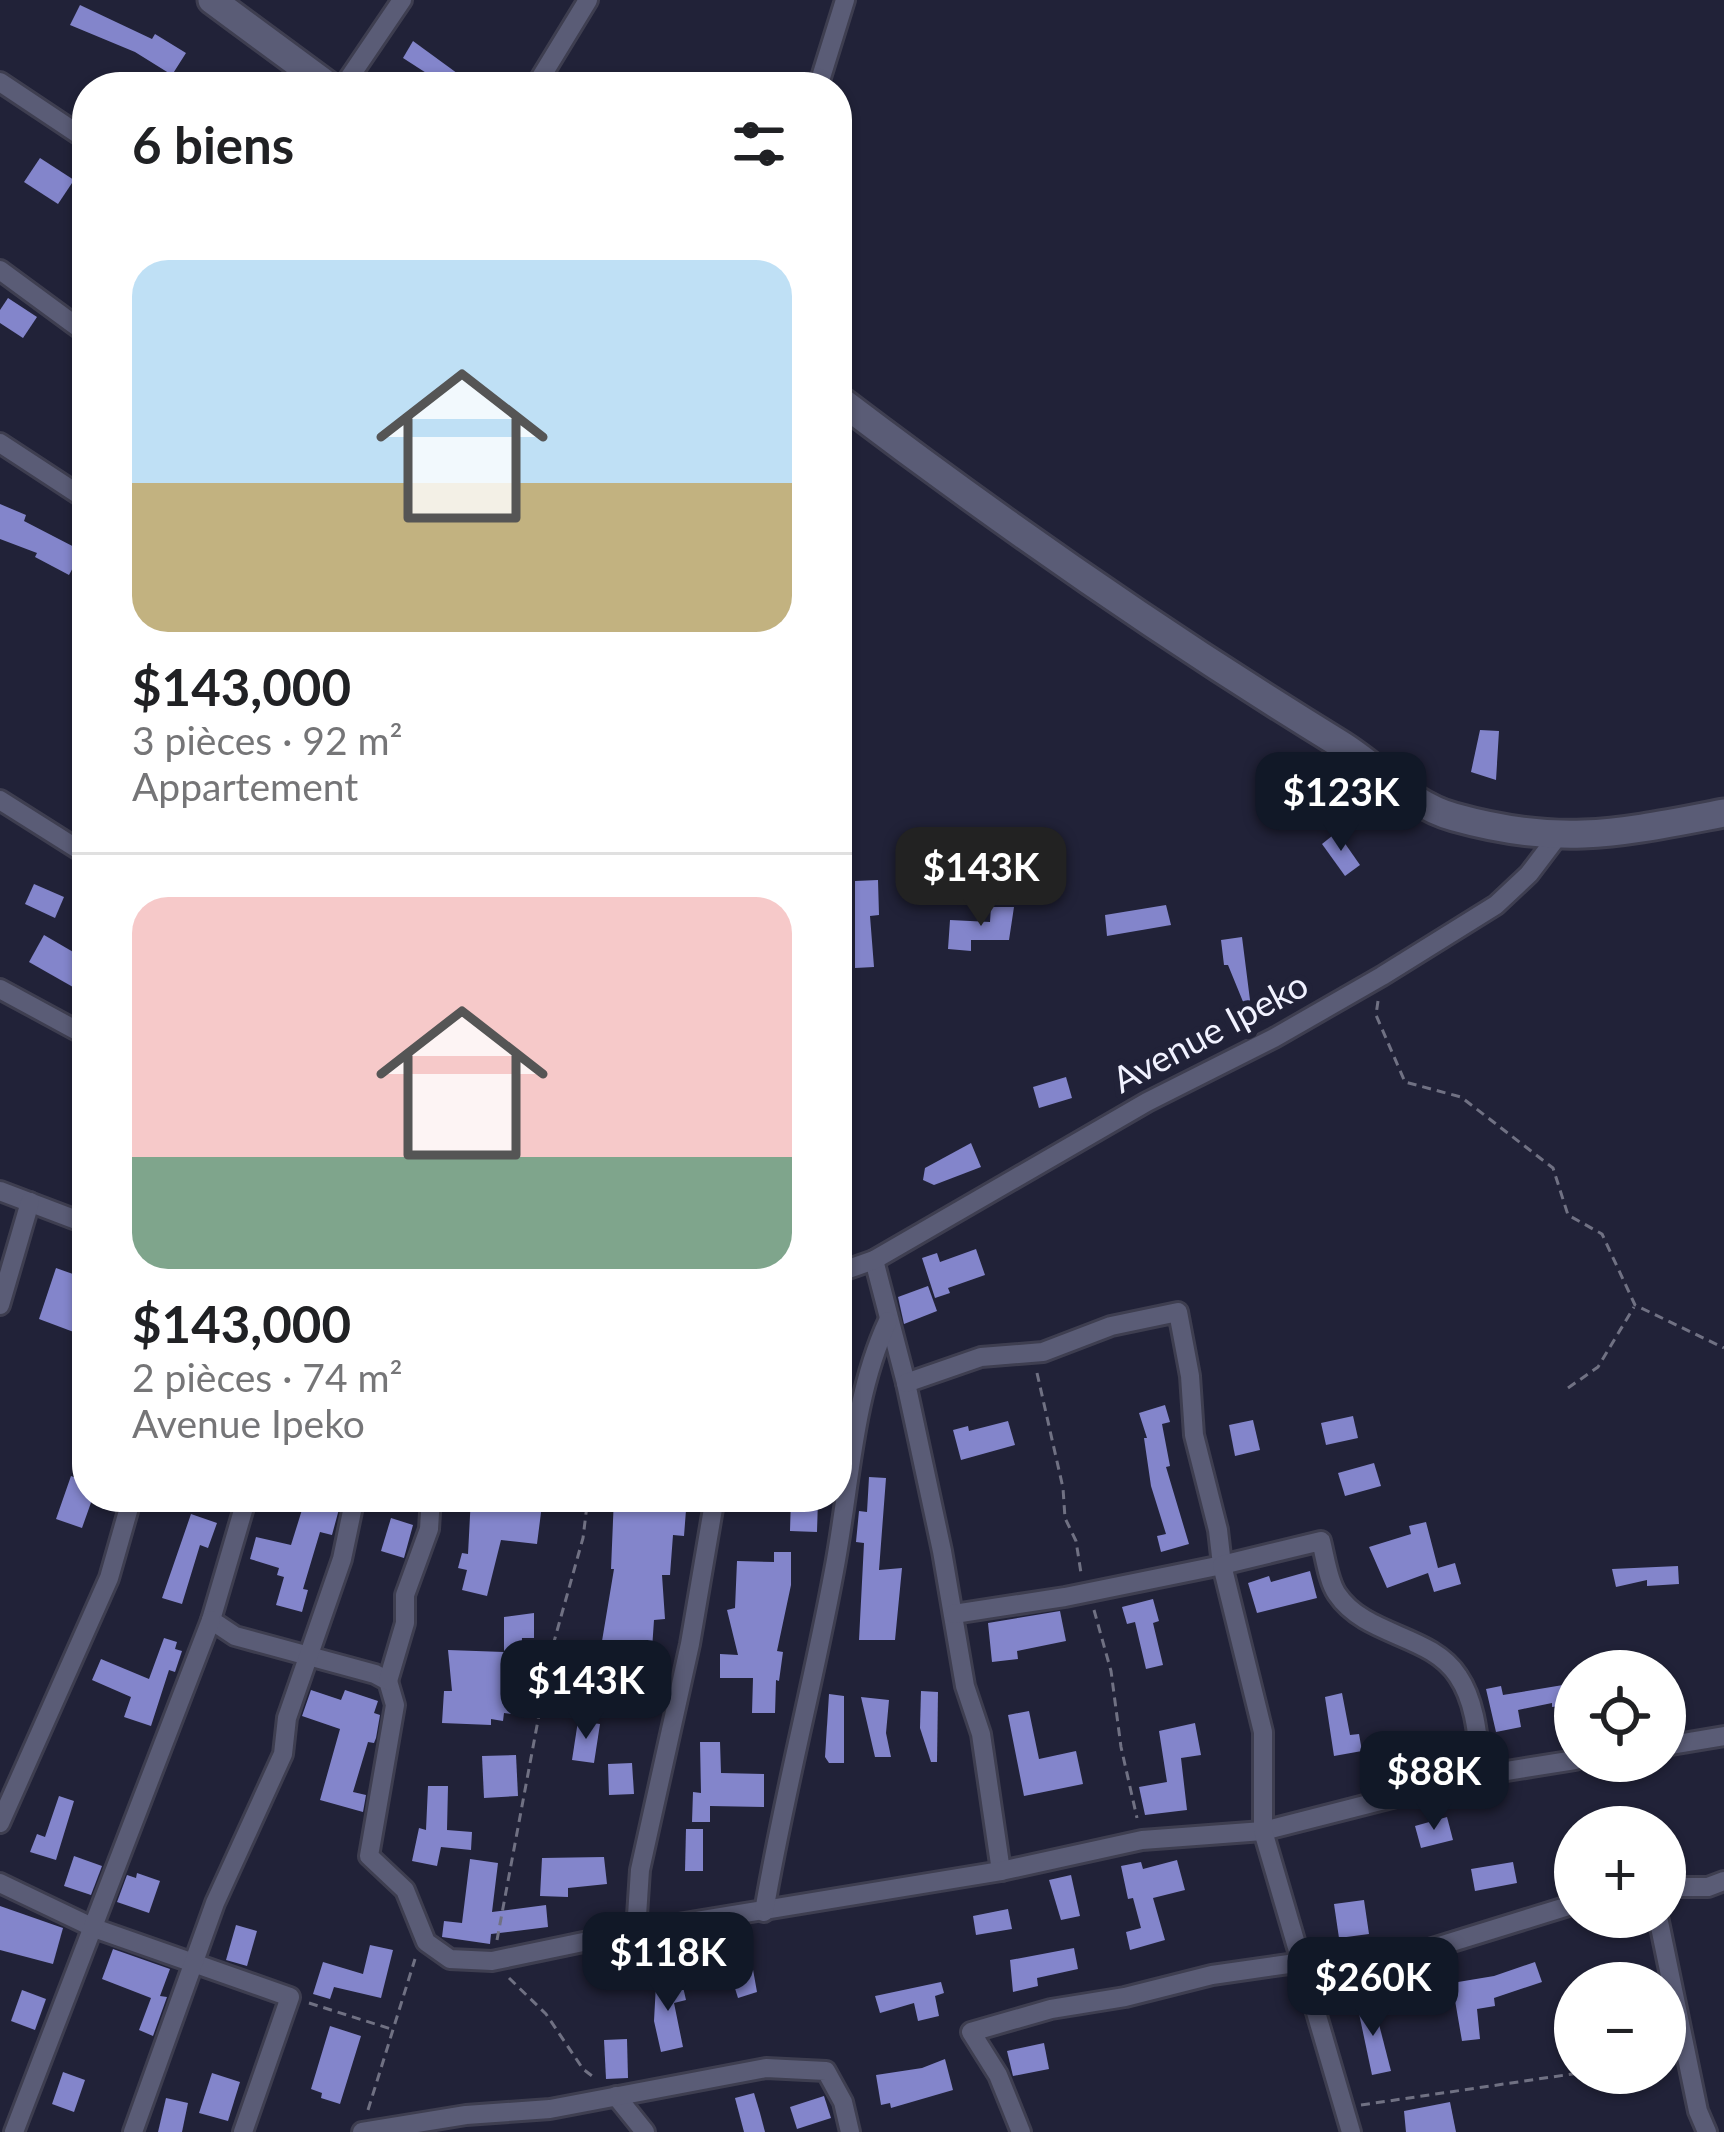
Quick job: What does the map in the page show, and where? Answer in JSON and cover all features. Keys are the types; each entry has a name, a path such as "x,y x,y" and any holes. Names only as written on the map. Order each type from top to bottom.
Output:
{"street":[{"path":"212,0 310,72"},
{"path":"353,72 402,0"},
{"path":"545,72 588,0"},
{"path":"822,72 844,0"},
{"path":"0,82 72,130"},
{"path":"0,270 72,323"},
{"path":"852,409 968,497 1368,762 1412,798 1448,815 1557,837 1604,836 1724,813"},
{"path":"0,442 72,490"},
{"path":"0,800 72,846"},
{"name":"Avenue Ipeko","path":"852,1268 874,1260 1147,1102 1274,1038 1382,976 1496,905 1529,874 1557,837"},
{"path":"0,989 72,1028"},
{"path":"0,1191 72,1218"},
{"path":"0,1305 30,1202"},
{"path":"874,1260 906,1383 954,1614 964,1686 981,1734 1000,1871"},
{"path":"906,1383 981,1357 1043,1352 1111,1326 1178,1312 1190,1376 1194,1435 1218,1529 1227,1596 1264,1732 1263,1832 1351,2132"},
{"path":"852,1461 875,1349 888,1321"},
{"path":"0,1823 109,1577 128,1512"},
{"path":"14,2132 211,1621 243,1512"},
{"path":"134,2132 236,1848 283,1754 287,1718 342,1559 352,1512"},
{"path":"430,1512 429,1529 405,1595 405,1623 388,1681 395,1705 369,1856 405,1890 426,1942 450,1959 492,1961 636,1930 1000,1871 1142,1840 1263,1832 1482,1775 1554,1763"},
{"path":"636,1930 640,1870 690,1644 712,1512"},
{"path":"764,1912 844,1512"},
{"path":"954,1614 1065,1597 1321,1541 1336,1594 1374,1624 1435,1650 1459,1677 1473,1712 1482,1775"},
{"path":"211,1621 235,1636 388,1681"},
{"path":"1686,1742 1724,1736"},
{"path":"1686,1887 1708,1887 1724,1880"},
{"path":"0,1883 94,1928 290,1996 244,2132"},
{"path":"1021,2132 998,2074 971,2032 1051,2009 1212,1975 1304,1962 1397,1959 1554,1910"},
{"path":"1662,1938 1698,2111 1707,2132"},
{"path":"362,2132 466,2115 550,2110 766,2068 826,2071 843,2102 850,2132"},
{"path":"616,2096 645,2132"}],"path":[{"path":"1382,976 1376,1015 1405,1082 1461,1097 1553,1168 1568,1215 1602,1234 1635,1305 1724,1348"},
{"path":"1568,1388 1598,1367 1635,1305"},
{"path":"587,1512 550,1656 492,1961 546,2014 584,2069 616,2096"},
{"path":"362,2132 423,1934"},
{"path":"290,1996 394,2029"},
{"path":"1345,2108 1554,2077"}],"building":[{"path":"80,5 152,39 155,34 186,53 174,72 167,72 135,52 70,25"},
{"path":"413,41 455,72 425,72 403,58"},
{"path":"40,158 72,179 58,204 24,182"},
{"path":"8,298 37,317 23,338 0,323 0,310"},
{"path":"0,504 72,546 72,569 69,575 35,557 37,553 0,539"},
{"path":"1480,730 1499,731 1496,780 1471,772"},
{"path":"1337,832 1360,865 1345,876 1322,844"},
{"path":"878,880 879,915 870,916 874,967 855,968 855,881"},
{"path":"34,884 64,897 55,918 25,904"},
{"path":"1166,905 1171,925 1107,936 1105,915"},
{"path":"991,907 1014,907 1009,940 971,940 971,951 948,949 950,920 990,922"},
{"path":"44,935 72,951 72,986 29,962"},
{"path":"1242,937 1251,1008 1246,1009 1224,965 1221,940"},
{"path":"1066,1077 1072,1098 1039,1108 1033,1087"},
{"path":"971,1143 981,1167 934,1185 923,1180 925,1168"},
{"path":"976,1249 985,1275 948,1288 950,1293 935,1298 922,1258 937,1253 940,1262"},
{"path":"56,1268 72,1274 72,1331 39,1319"},
{"path":"928,1286 937,1311 904,1324 898,1297"},
{"path":"1165,1405 1170,1422 1162,1424 1170,1466 1166,1467 1189,1544 1161,1552 1157,1536 1166,1534 1151,1486 1147,1438 1139,1413"},
{"path":"1353,1416 1358,1438 1326,1445 1321,1423"},
{"path":"1253,1420 1260,1450 1235,1456 1229,1425"},
{"path":"1008,1421 1015,1445 961,1460 953,1430"},
{"path":"1374,1463 1381,1486 1345,1496 1338,1473"},
{"path":"71,1476 72,1512 88,1512 82,1528 56,1519"},
{"path":"869,1477 886,1478 879,1570 902,1568 895,1640 859,1640 864,1543 856,1542 859,1511 867,1512"},
{"path":"301,1512 338,1512 332,1535 320,1532 303,1589 308,1590 302,1612 276,1605 284,1577 277,1575 279,1568 250,1559 256,1537 291,1545"},
{"path":"470,1512 541,1512 537,1544 501,1540 487,1596 462,1590 467,1570 458,1568 462,1553 468,1554"},
{"path":"613,1512 686,1512 684,1536 673,1535 670,1575 662,1575 665,1619 654,1620 651,1664 617,1662 616,1673 597,1671"},
{"path":"791,1512 818,1512 817,1532 790,1531"},
{"path":"191,1514 217,1523 208,1548 200,1545 182,1604 162,1598"},
{"path":"391,1518 413,1525 404,1558 381,1551"},
{"path":"1426,1522 1438,1568 1455,1563 1461,1584 1434,1592 1428,1573 1387,1588 1369,1547 1411,1534 1409,1526"},
{"path":"774,1552 791,1552 791,1585 777,1651 783,1652 775,1713 752,1713 753,1678 720,1678 720,1654 738,1655 727,1610 735,1608 737,1561 774,1562"},
{"path":"1678,1566 1679,1584 1647,1586 1647,1580 1616,1587 1612,1569"},
{"path":"1310,1571 1317,1598 1257,1613 1248,1583"},
{"path":"1153,1599 1163,1665 1146,1669 1135,1622 1127,1624 1122,1607"},
{"path":"1060,1611 1066,1641 1017,1651 1018,1659 992,1662 988,1623"},
{"path":"534,1613 534,1638 522,1638 518,1715 504,1713 503,1721 491,1719 491,1725 442,1723 444,1691 452,1691 448,1650 504,1652 504,1617"},
{"path":"164,1638 177,1642 175,1649 182,1651 175,1672 169,1670 151,1726 124,1717 131,1697 92,1680 101,1659 149,1679"},
{"path":"1501,1686 1503,1695 1554,1686 1554,1707 1552,1703 1518,1710 1521,1727 1496,1732 1486,1689"},
{"path":"311,1690 341,1700 345,1690 378,1701 376,1738 368,1742 353,1792 366,1795 363,1812 320,1800 340,1729 302,1716"},
{"path":"921,1691 938,1692 937,1762 931,1762 920,1728"},
{"path":"1342,1693 1350,1735 1359,1734 1362,1751 1334,1756 1325,1697"},
{"path":"829,1694 844,1696 844,1763 829,1763 825,1757"},
{"path":"861,1697 889,1700 886,1733 891,1757 875,1757"},
{"path":"1029,1711 1039,1759 1076,1751 1083,1784 1024,1796 1008,1715"},
{"path":"578,1721 600,1724 594,1763 572,1760"},
{"path":"1195,1723 1201,1755 1181,1758 1187,1810 1145,1815 1139,1787 1167,1782 1159,1731"},
{"path":"700,1742 720,1742 721,1773 764,1774 764,1807 710,1806 710,1822 692,1822 693,1792 701,1793"},
{"path":"516,1755 518,1796 484,1798 482,1756"},
{"path":"632,1763 634,1794 609,1795 608,1764"},
{"path":"428,1786 448,1786 447,1830 472,1832 471,1850 441,1847 437,1866 412,1861 419,1828 426,1830"},
{"path":"59,1796 74,1801 56,1860 30,1852 37,1834 45,1837"},
{"path":"1447,1817 1453,1840 1421,1848 1415,1826"},
{"path":"686,1829 703,1829 703,1871 685,1871"},
{"path":"74,1856 102,1866 91,1895 64,1886"},
{"path":"604,1857 607,1884 568,1888 568,1897 540,1896 542,1858"},
{"path":"470,1859 498,1863 492,1912 546,1905 548,1927 491,1934 490,1944 442,1937 444,1921 462,1923"},
{"path":"1177,1860 1185,1890 1153,1898 1165,1940 1130,1950 1126,1932 1141,1928 1121,1866 1141,1862 1143,1869"},
{"path":"1513,1862 1517,1883 1475,1891 1471,1869"},
{"path":"137,1873 160,1881 149,1913 117,1902 127,1875 136,1878"},
{"path":"1071,1875 1080,1916 1061,1920 1049,1880"},
{"path":"1364,1900 1369,1934 1339,1938 1334,1904"},
{"path":"0,1906 63,1928 53,1964 0,1950"},
{"path":"1008,1909 1012,1929 976,1935 973,1916"},
{"path":"236,1925 257,1931 247,1966 226,1960"},
{"path":"747,1936 757,1992 738,1998 733,1982 729,1983 720,1941"},
{"path":"370,1945 393,1950 381,1998 334,1987 330,1999 313,1994 323,1962 363,1974"},
{"path":"1074,1948 1078,1969 1037,1978 1038,1986 1013,1992 1010,1960"},
{"path":"113,1949 170,1969 160,1996 167,1997 153,2036 139,2030 151,1998 102,1979"},
{"path":"1535,1962 1542,1982 1494,1998 1495,2006 1477,2009 1480,2039 1462,2041 1452,1983"},
{"path":"681,1978 686,2000 674,2003 683,2047 661,2052 654,2021 656,1984"},
{"path":"941,1982 944,1993 935,1996 939,2016 918,2021 914,2003 880,2013 875,1996"},
{"path":"22,1990 46,1999 35,2030 11,2021"},
{"path":"1373,2001 1391,2071 1372,2075 1357,2004"},
{"path":"330,2026 361,2036 340,2104 311,2089"},
{"path":"627,2039 628,2078 606,2079 604,2040"},
{"path":"1044,2043 1049,2069 1013,2076 1007,2051"},
{"path":"945,2059 953,2090 891,2108 890,2103 881,2105 876,2075"},
{"path":"63,2072 85,2080 74,2112 52,2104"},
{"path":"212,2073 240,2082 228,2121 199,2113"},
{"path":"754,2093 765,2132 744,2132 735,2098"},
{"path":"824,2096 831,2118 797,2129 790,2107"},
{"path":"166,2098 188,2103 182,2132 158,2132"},
{"path":"1450,2102 1456,2132 1406,2132 1404,2111"}]}
